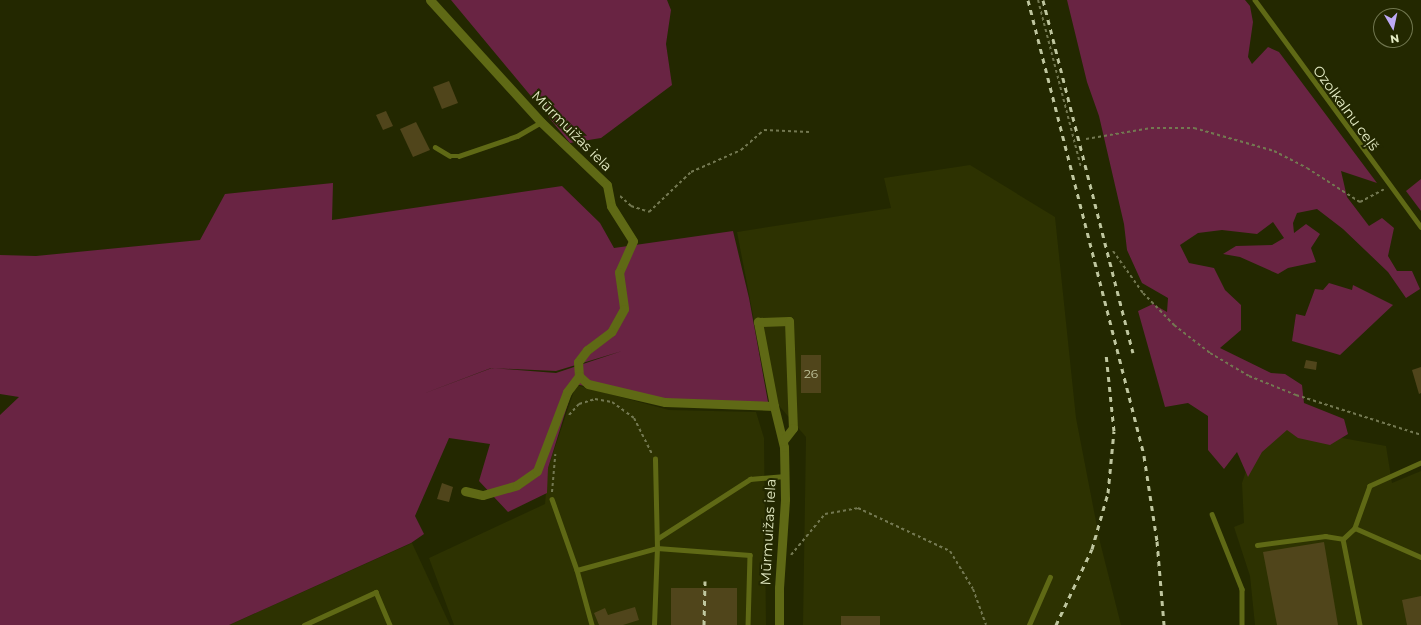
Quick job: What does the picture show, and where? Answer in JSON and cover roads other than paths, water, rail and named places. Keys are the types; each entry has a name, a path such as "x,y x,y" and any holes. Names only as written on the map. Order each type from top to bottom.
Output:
{"street":[{"name":"Mūrmuižas iela","path":"430,0 541,122 607,185 611,206 633,241 619,272 624,309 611,332 587,350 578,362 579,376"},
{"name":"Mūrmuižas iela","path":"779,625 780,567 785,476 783,441 774,406 758,322 789,321 793,428 783,441"},
{"path":"465,491 483,494 516,485 537,472 567,392 579,376 588,384 665,402 774,406"}],"lane":[{"name":"Ozolkalnu ceļš","path":"1255,0 1421,227"},
{"path":"435,147 450,156 459,156 517,136 541,122"},
{"path":"654,625 657,548 655,459"},
{"path":"1343,539 1355,528 1370,486 1421,463"},
{"path":"657,539 750,479 785,476"},
{"path":"552,499 577,570 592,625"},
{"path":"1212,514 1242,589 1242,625"},
{"path":"1355,528 1421,557"},
{"path":"1257,546 1325,536 1343,539"},
{"path":"1343,539 1360,625"},
{"path":"577,570 657,548 750,555 748,625"},
{"path":"1029,625 1050,577"},
{"path":"304,625 376,592 390,625"}],"railway":[{"path":"1028,0 1144,456 1157,541 1164,625"},
{"path":"1043,0 1133,353"},
{"path":"1056,625 1092,549 1108,493 1114,431 1106,353"},
{"path":"704,625 705,581"}]}
